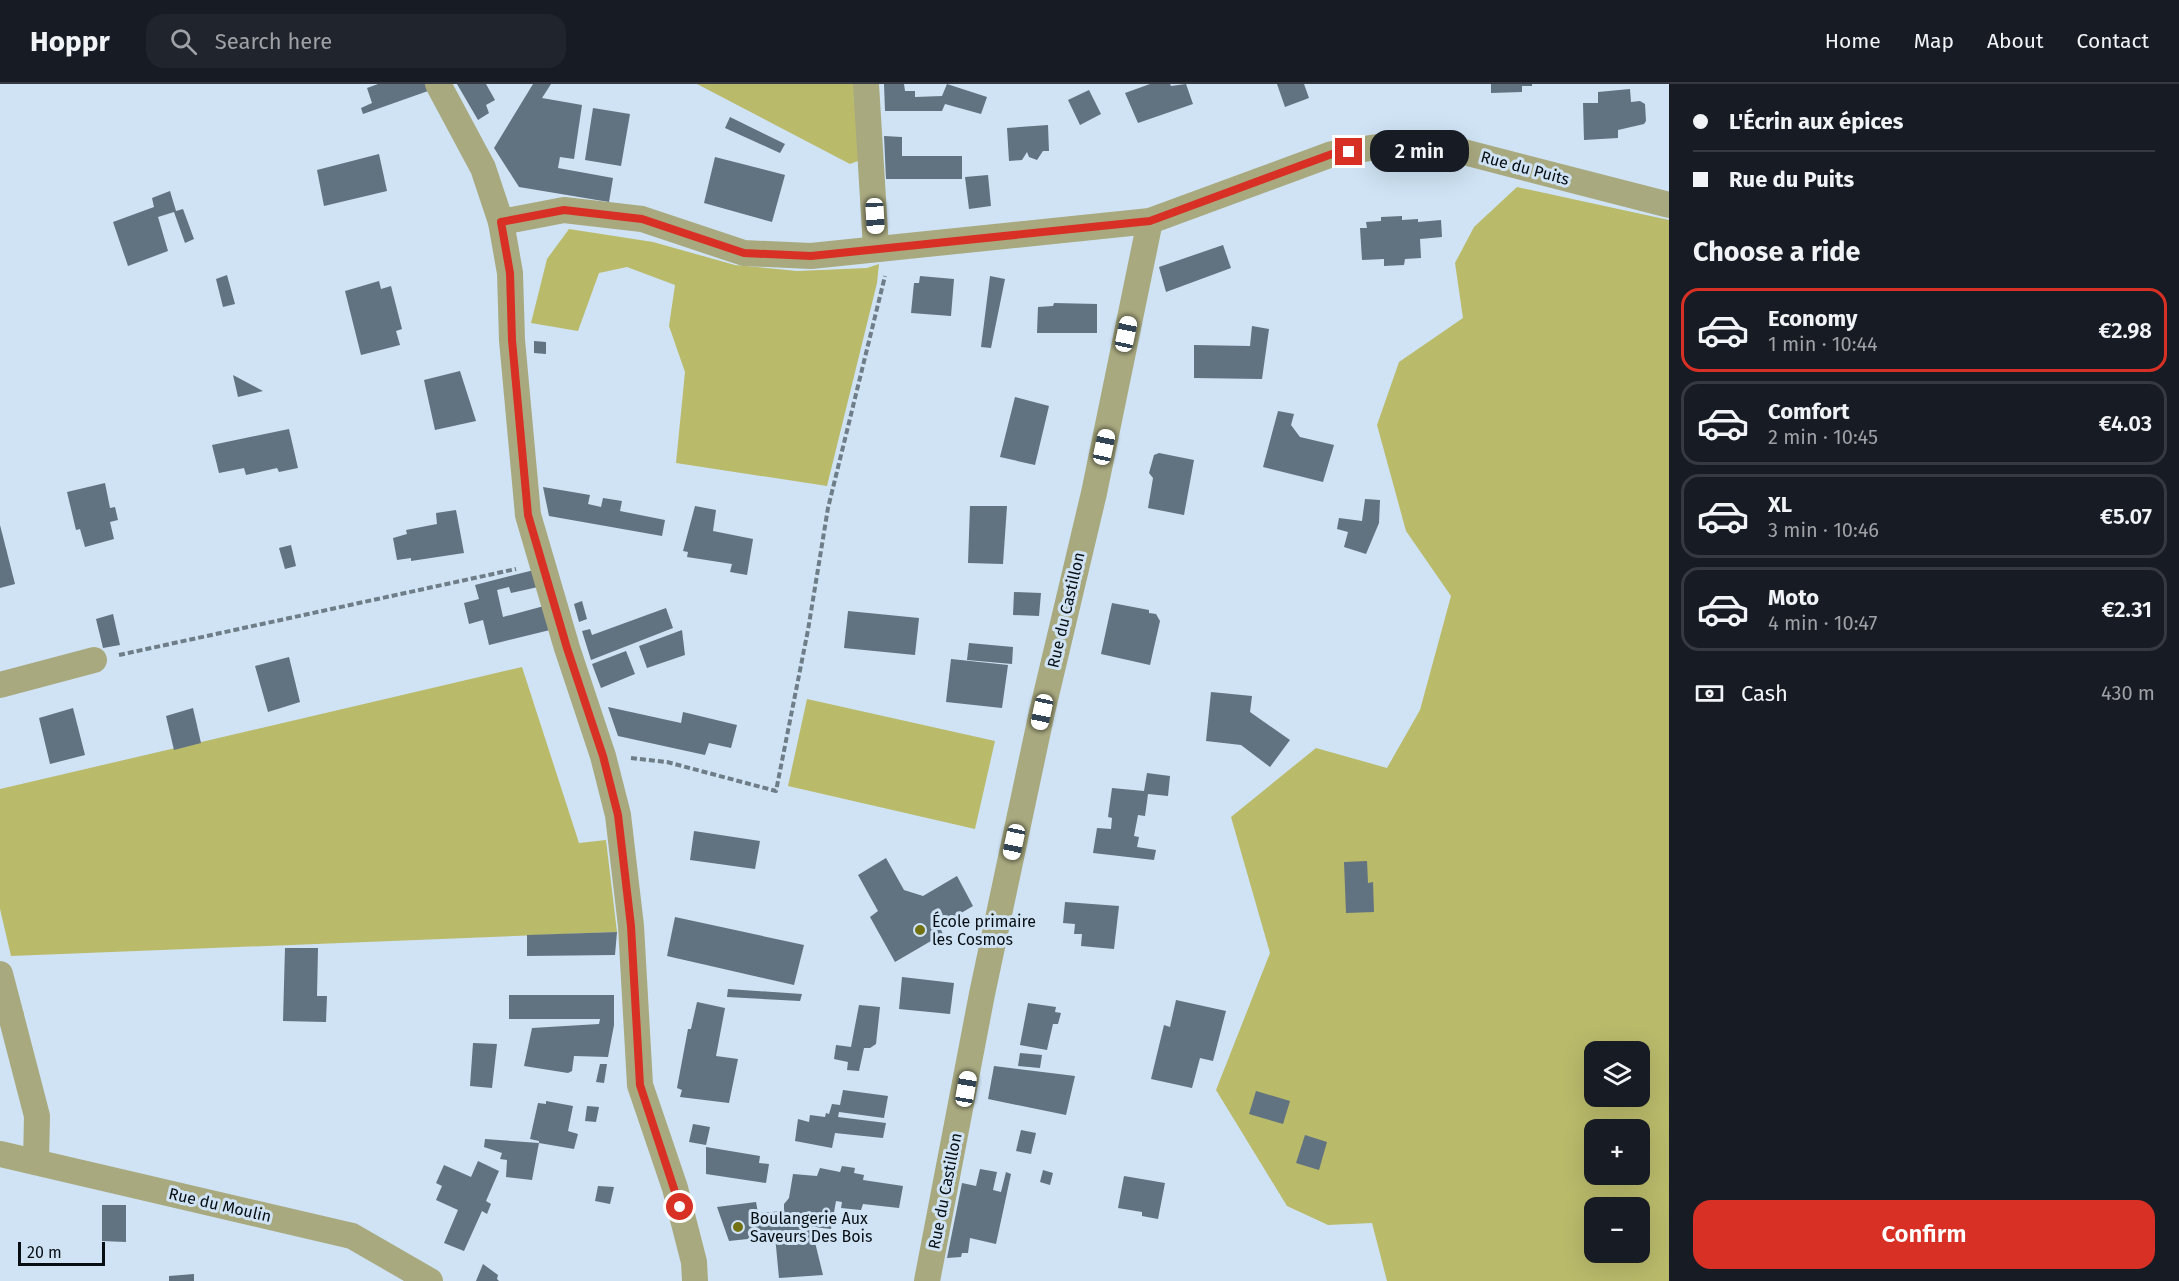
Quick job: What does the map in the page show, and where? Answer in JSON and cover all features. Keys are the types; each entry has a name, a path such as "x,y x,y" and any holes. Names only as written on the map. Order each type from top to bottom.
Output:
{"street":[{"path":"438,84 483,168 501,222 510,273 512,340 528,515 567,648 603,756 618,815 624,854 640,1085 675,1188 694,1262 695,1281"},
{"path":"866,84 885,247"},
{"name":"Rue du Puits","path":"501,222 564,210 642,219 744,253 811,256 1150,221 1332,154 1383,146 1456,150 1669,205"},
{"name":"Rue du Castillon","path":"927,1281 982,994 1042,712 1094,492 1150,221"},
{"path":"0,685 94,660"},
{"path":"0,974 5,1010 37,1116 36,1162"},
{"name":"Rue du Moulin","path":"0,1154 352,1236 430,1281"}],"path":[{"path":"603,756 667,762 776,791 828,508 872,324 885,247"},
{"path":"94,660 543,563"}],"shaded area":[{"path":"697,84 866,84 871,156 850,164"},
{"path":"1517,187 1669,220 1669,1281 1387,1281 1372,1223 1328,1225 1287,1206 1216,1090 1270,953 1231,817 1316,748 1387,768 1420,710 1451,596 1406,531 1377,425 1399,362 1463,318 1455,263 1474,227"},
{"path":"569,229 653,242 735,265 797,271 867,268 879,264 877,283 827,486 676,463 685,372 669,326 675,285 627,267 599,273 578,331 531,323 547,259"},
{"path":"522,667 579,843 606,840 617,932 11,956 0,909 0,789"},
{"path":"807,699 995,741 975,829 788,786"}],"building":[{"path":"378,84 425,84 428,91 363,114 361,108 372,103 367,88"},
{"path":"457,84 486,84 495,100 486,105 489,113 478,120"},
{"path":"533,84 551,84 542,98 582,105 574,159 560,157 558,168 613,178 609,202 519,187 494,148"},
{"path":"884,84 904,84 905,91 915,91 915,97 942,96 947,84 987,97 981,114 945,104 942,111 885,111"},
{"path":"1150,84 1170,84 1171,86 1186,84 1193,104 1138,123 1125,93"},
{"path":"1277,84 1304,84 1309,98 1285,107"},
{"path":"1491,84 1532,84 1532,86 1522,86 1522,92 1491,93"},
{"path":"1630,89 1631,102 1640,101 1645,104 1646,121 1644,124 1618,130 1618,138 1584,140 1583,103 1598,103 1598,92"},
{"path":"1089,90 1101,114 1080,125 1068,100"},
{"path":"593,108 630,114 621,166 585,160"},
{"path":"730,117 785,144 780,153 725,128"},
{"path":"1048,125 1049,151 1043,151 1037,160 1029,157 1027,152 1022,160 1009,161 1007,128"},
{"path":"884,136 902,137 902,156 962,156 962,179 886,179"},
{"path":"379,154 387,191 324,206 317,170"},
{"path":"715,157 785,175 772,222 704,203"},
{"path":"988,175 991,206 969,209 965,177"},
{"path":"170,191 176,211 183,209 194,239 185,243 174,212 158,217 168,251 128,266 113,222 154,207 152,198"},
{"path":"1402,216 1402,220 1418,219 1418,222 1441,220 1442,237 1420,239 1421,258 1405,259 1404,265 1384,266 1384,259 1362,260 1360,228 1367,228 1366,222 1381,221 1381,217"},
{"path":"1223,245 1231,268 1166,292 1159,267"},
{"path":"227,275 235,304 223,307 216,279"},
{"path":"920,276 954,279 951,316 911,313 914,283 919,283"},
{"path":"990,276 1005,279 991,348 981,347"},
{"path":"379,281 381,289 391,286 402,329 396,331 400,345 361,355 345,291"},
{"path":"1054,303 1097,304 1097,333 1037,333 1038,307 1053,306"},
{"path":"1252,326 1269,329 1262,379 1194,378 1194,345 1250,346"},
{"path":"534,341 546,342 546,354 534,353"},
{"path":"460,371 476,421 435,430 424,380"},
{"path":"233,375 263,391 238,397"},
{"path":"1015,397 1049,406 1035,465 1000,457"},
{"path":"1278,411 1294,414 1291,425 1300,437 1334,445 1323,482 1263,467"},
{"path":"289,429 298,468 279,472 277,468 246,475 244,468 219,473 212,445"},
{"path":"1159,453 1194,460 1184,515 1148,508 1153,478 1149,473 1154,455"},
{"path":"105,483 110,508 115,507 118,520 110,522 114,539 85,547 80,529 76,530 67,492"},
{"path":"543,487 590,495 588,504 601,507 603,498 622,501 620,511 665,520 662,536 549,516"},
{"path":"1365,499 1380,500 1379,523 1366,554 1344,547 1348,532 1337,529 1339,518 1362,521"},
{"path":"695,506 716,510 713,531 753,539 747,575 730,572 732,564 687,557 688,552 683,551"},
{"path":"970,506 1007,506 1003,564 968,563"},
{"path":"456,510 464,553 411,561 411,558 397,560 393,538 407,534 406,530 437,524 436,513"},
{"path":"0,525 15,584 0,588"},
{"path":"291,545 296,566 285,569 279,548"},
{"path":"534,570 538,587 511,593 509,587 497,590 503,617 544,606 550,630 489,645 483,620 469,624 464,603 479,599 475,585"},
{"path":"1014,592 1041,593 1039,616 1013,615"},
{"path":"582,601 587,619 579,622 574,604"},
{"path":"1112,603 1149,610 1149,613 1156,614 1160,621 1150,665 1101,654"},
{"path":"666,608 673,628 591,660 582,631 590,629 592,635"},
{"path":"848,611 919,618 915,655 844,648"},
{"path":"113,614 120,645 103,648 96,619"},
{"path":"682,630 685,655 647,668 639,646"},
{"path":"969,643 1013,647 1012,664 967,660"},
{"path":"626,651 635,674 601,688 592,664"},
{"path":"289,657 300,702 268,712 255,666"},
{"path":"951,659 1008,665 1002,708 946,702"},
{"path":"1211,692 1252,696 1250,712 1290,740 1270,767 1241,745 1206,741"},
{"path":"608,707 681,723 683,712 737,725 731,748 709,743 705,755 618,736"},
{"path":"73,708 85,755 50,764 39,718"},
{"path":"193,708 201,743 174,750 166,716"},
{"path":"1147,773 1170,776 1168,796 1148,794 1145,816 1138,815 1134,836 1139,837 1137,847 1156,850 1154,860 1093,853 1097,828 1111,829 1112,818 1108,817 1112,788 1144,791"},
{"path":"694,831 760,841 755,869 690,860"},
{"path":"886,858 904,890 923,896 957,876 973,906 939,926 943,934 895,962 870,917 878,911 858,875"},
{"path":"1367,861 1368,883 1373,882 1374,912 1346,913 1344,862"},
{"path":"1065,902 1119,906 1114,949 1081,946 1082,934 1074,934 1075,924 1063,923"},
{"path":"675,917 804,945 794,985 667,956"},
{"path":"617,932 615,955 527,956 527,935"},
{"path":"285,948 318,948 317,996 327,996 326,1022 283,1021"},
{"path":"902,977 954,983 950,1014 899,1009"},
{"path":"728,989 802,994 800,1001 727,997"},
{"path":"509,995 614,995 614,1025 608,1057 574,1056 572,1071 568,1073 524,1066 532,1028 599,1024 600,1019 509,1019"},
{"path":"1176,1000 1226,1011 1213,1061 1200,1058 1192,1088 1151,1079 1164,1025 1170,1027"},
{"path":"697,1002 725,1008 716,1056 738,1059 729,1103 680,1097 682,1090 677,1088 688,1029 691,1029"},
{"path":"1028,1003 1056,1007 1055,1012 1061,1013 1058,1024 1053,1024 1047,1050 1020,1045"},
{"path":"859,1005 880,1007 876,1044 870,1048 864,1048 859,1071 847,1070 848,1062 834,1059 836,1045 851,1047"},
{"path":"473,1043 497,1044 492,1088 470,1086"},
{"path":"1020,1053 1042,1055 1040,1068 1018,1066"},
{"path":"600,1064 607,1064 604,1083 596,1082"},
{"path":"994,1066 1075,1076 1066,1115 988,1099"},
{"path":"843,1090 888,1096 884,1118 839,1112 838,1117 886,1123 883,1138 835,1133 832,1148 795,1141 798,1119 809,1122 810,1115 825,1117 826,1113 829,1114 832,1104 840,1105"},
{"path":"1256,1091 1290,1101 1283,1124 1249,1114"},
{"path":"546,1101 573,1106 568,1131 578,1134 574,1149 539,1143 539,1141 530,1139 538,1103 546,1104"},
{"path":"587,1106 599,1107 596,1122 585,1121"},
{"path":"693,1124 710,1127 706,1145 689,1142"},
{"path":"1021,1130 1036,1133 1031,1154 1016,1151"},
{"path":"1305,1135 1327,1142 1319,1170 1296,1163"},
{"path":"485,1139 539,1143 532,1180 506,1177 507,1160 500,1159 502,1153 484,1147"},
{"path":"706,1147 760,1156 759,1163 769,1164 766,1183 706,1174"},
{"path":"478,1161 499,1171 486,1201 491,1204 487,1214 482,1211 464,1251 444,1243 458,1210 436,1200 442,1186 436,1183 444,1165 471,1177"},
{"path":"842,1166 855,1168 854,1173 864,1175 863,1180 903,1186 899,1208 863,1204 861,1210 841,1208 842,1202 836,1201 831,1229 813,1227 812,1230 823,1275 779,1278 775,1236 729,1241 717,1207 756,1202 758,1213 784,1211 793,1174 817,1176 820,1168 840,1172"},
{"path":"980,1169 997,1172 993,1190 1001,1192 1006,1172 1011,1174 996,1244 970,1238 968,1253 962,1253 961,1257 947,1258 962,1183 976,1186"},
{"path":"1043,1170 1053,1173 1050,1185 1040,1182"},
{"path":"1124,1176 1165,1183 1158,1219 1142,1216 1142,1212 1118,1208"},
{"path":"598,1186 614,1187 610,1204 595,1201"},
{"path":"102,1205 126,1205 126,1242 102,1241"},
{"path":"483,1264 498,1275 499,1281 476,1281"},
{"path":"194,1274 194,1281 169,1281 169,1276"}],"place":[{"name":"École primaire les Cosmos","path":"920,930"},
{"name":"Boulangerie Aux Saveurs Des Bois","path":"738,1227"}],"route":[{"path":"680,1207 640,1085 632,977 631,926 618,815 603,756 567,648 528,515 512,340 510,273 501,222 564,210 642,219 744,253 811,256 1150,221 1332,154 1349,152"}]}
